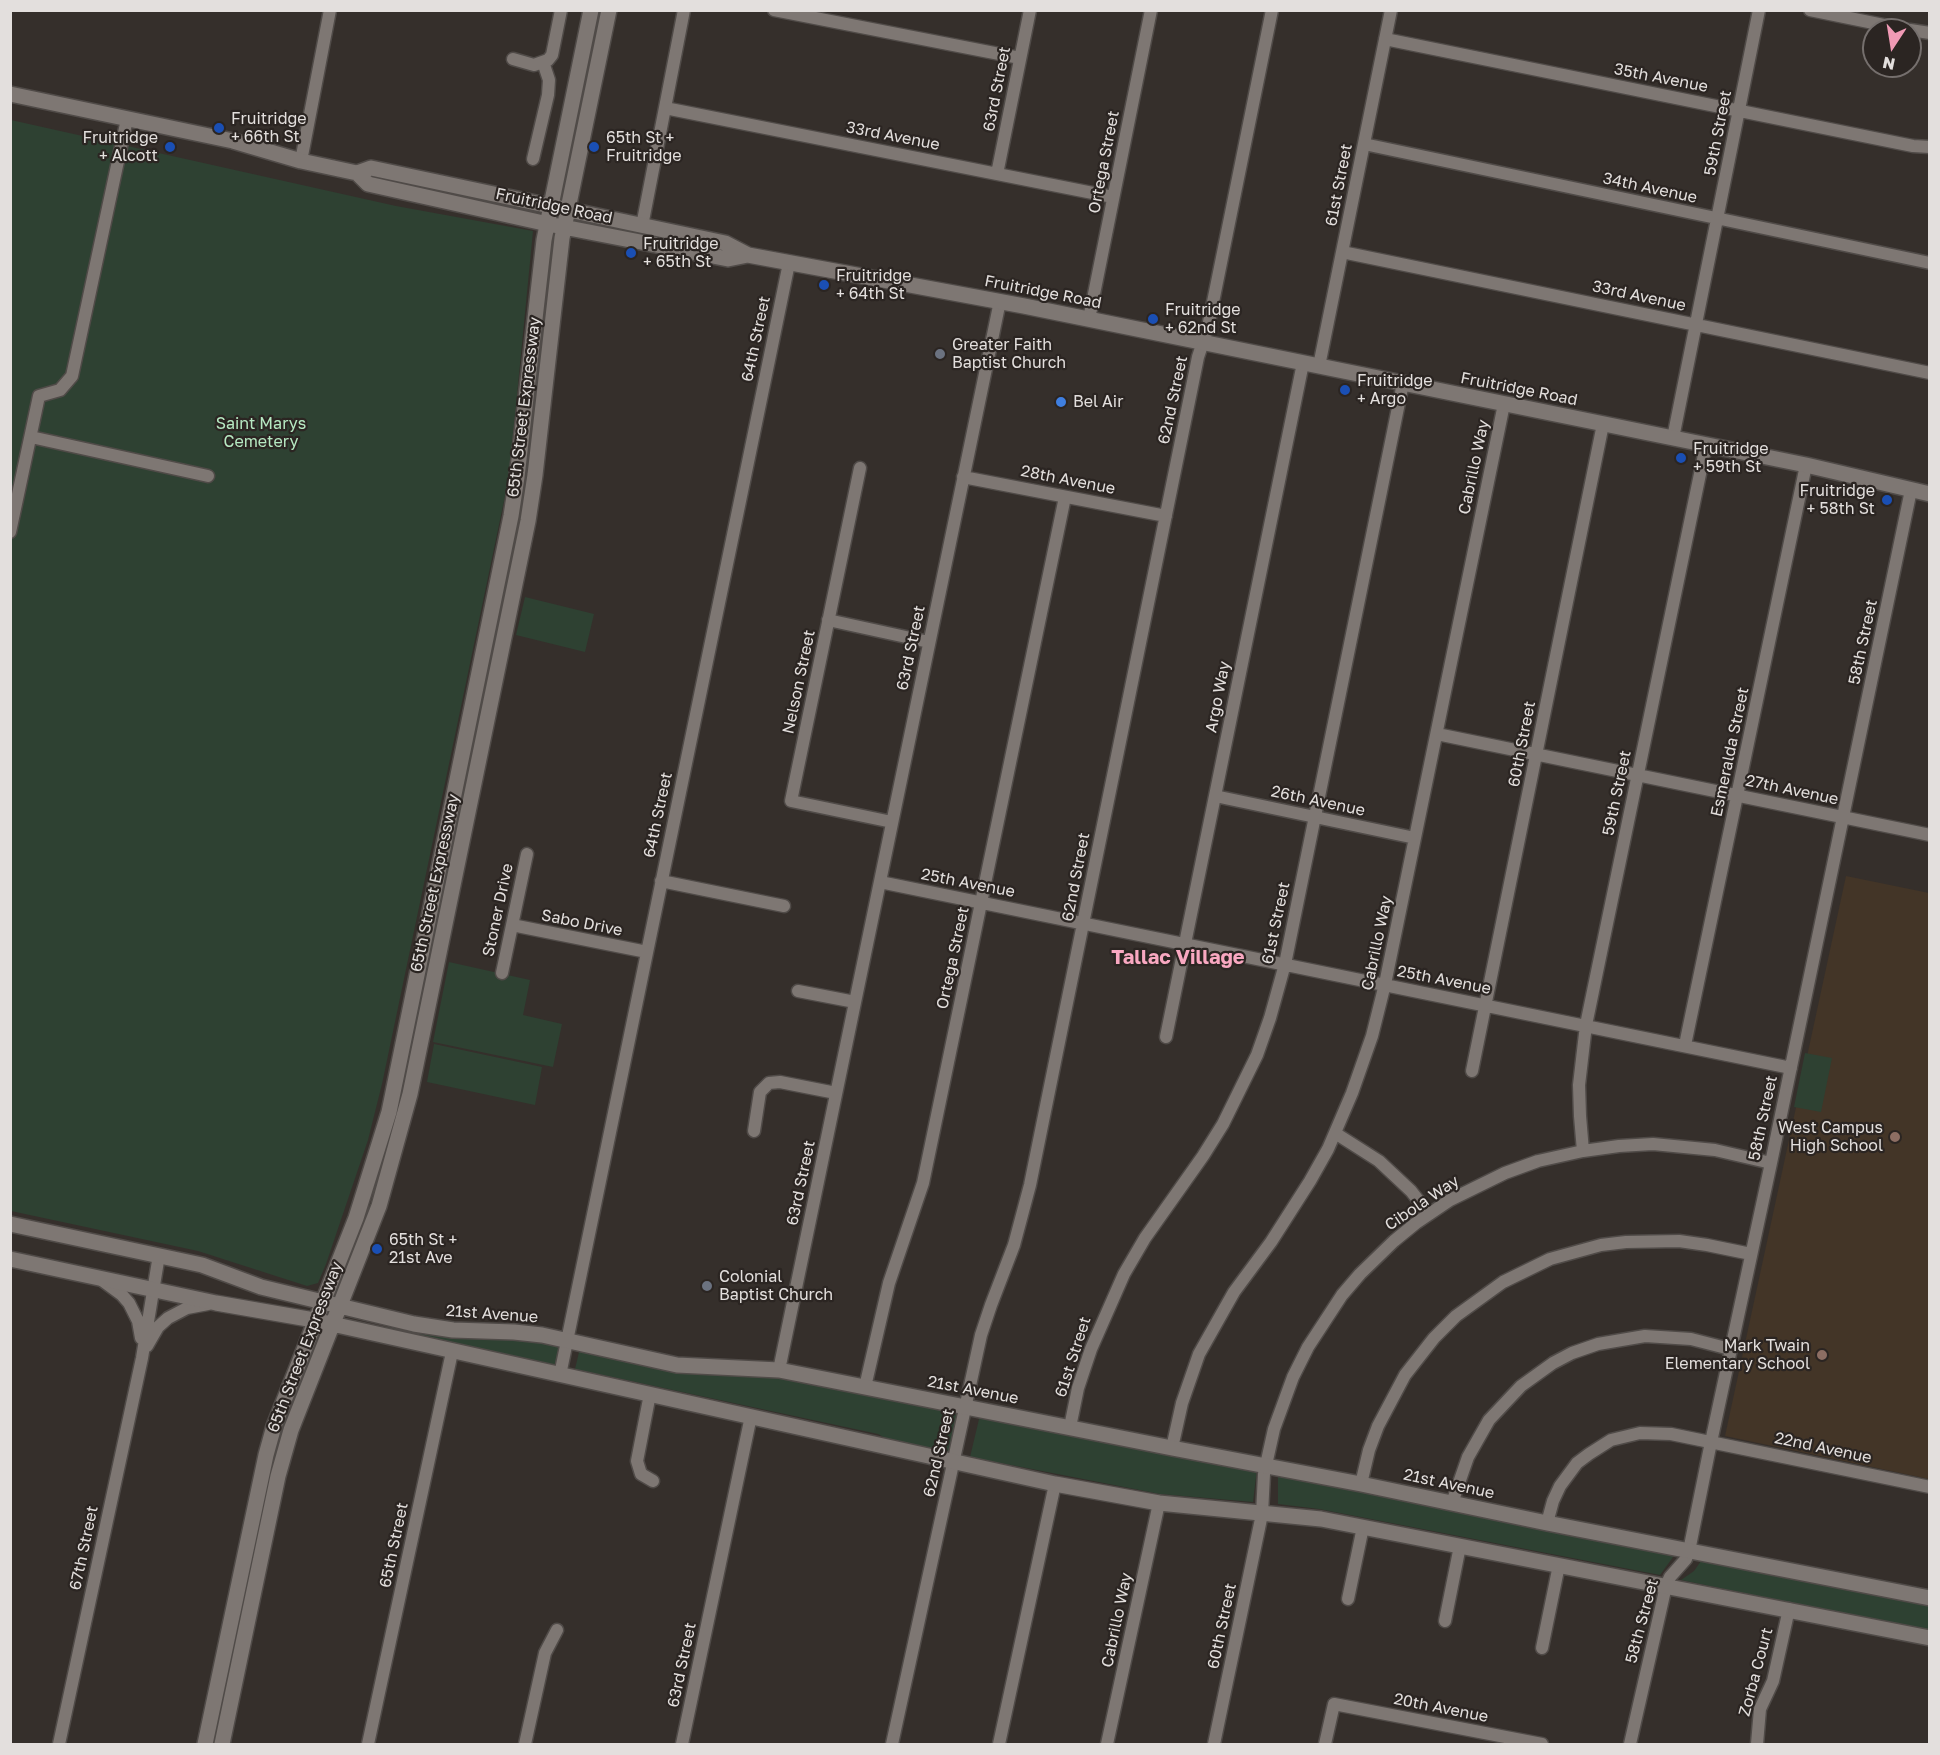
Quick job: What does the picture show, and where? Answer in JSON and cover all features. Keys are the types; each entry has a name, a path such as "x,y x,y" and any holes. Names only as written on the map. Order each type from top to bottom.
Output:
{"main road":[{"name":"65th Street Expressway","path":"205,1744 274,1426 356,1218 389,1112 511,516 548,224 591,10"},
{"name":"65th Street Expressway","path":"222,1744 278,1476 291,1431 379,1206 410,1094 528,521 565,227 609,10"},
{"name":"Fruitridge Road","path":"10,94 233,141 301,161 357,173 371,168 725,243 748,255 1089,319 1806,465 1929,494"},
{"name":"Fruitridge Road","path":"357,173 368,184 548,224 728,259 748,255"},
{"name":"21st Avenue","path":"10,1224 202,1265 261,1287 414,1324 453,1330 514,1332 567,1340 677,1365 779,1370 1929,1598"},
{"path":"10,1259 216,1303 333,1324 1055,1484 1159,1503 1321,1519 1929,1638"}],"street":[{"path":"301,161 330,10"},
{"path":"513,59 534,64 543,62 552,55 561,10"},
{"path":"642,226 684,10"},
{"path":"774,10 1020,58"},
{"name":"63rd Street","path":"997,174 1030,10"},
{"name":"Ortega Street","path":"1089,319 1151,10"},
{"name":"62nd Street","path":"892,1744 984,1325 1024,1213 1272,10"},
{"name":"61st Street","path":"1319,366 1391,10"},
{"name":"59th Street","path":"1673,438 1759,10"},
{"path":"1810,10 1862,21"},
{"name":"35th Avenue","path":"1385,39 1929,147"},
{"path":"533,159 548,94 549,80 543,62"},
{"name":"33rd Avenue","path":"665,108 1113,197"},
{"path":"10,532 39,396 60,390 72,376 127,119"},
{"name":"34th Avenue","path":"1364,144 1929,263"},
{"name":"33rd Avenue","path":"1342,252 1929,373"},
{"name":"64th Street","path":"560,1375 789,263"},
{"name":"63rd Street","path":"779,1370 1000,301"},
{"name":"Argo Way","path":"1166,1037 1303,363"},
{"name":"61st Street","path":"1070,1428 1078,1389 1106,1311 1124,1274 1145,1238 1203,1156 1241,1090 1270,1018 1285,964 1403,383"},
{"name":"Cabrillo Way","path":"1172,1448 1190,1378 1210,1331 1234,1292 1292,1212 1335,1133 1361,1071 1385,984 1504,404"},
{"name":"60th Street","path":"1472,1071 1603,424"},
{"path":"31,437 208,476"},
{"name":"59th Street","path":"1583,1150 1579,1086 1586,1025 1706,445"},
{"name":"Esmeralda Street","path":"1685,1045 1806,465"},
{"name":"Nelson Street","path":"860,468 791,801 892,822"},
{"name":"28th Avenue","path":"963,477 1166,516"},
{"name":"58th Street","path":"1630,1744 1666,1586 1670,1577 1686,1559 1689,1551 1911,490"},
{"name":"Ortega Street","path":"866,1387 889,1283 923,1183 1065,497"},
{"path":"828,620 929,642"},
{"name":"27th Avenue","path":"1437,734 1929,835"},
{"name":"26th Avenue","path":"1215,796 1415,838"},
{"name":"Stoner Drive","path":"502,973 527,854"},
{"path":"661,881 784,906"},
{"name":"25th Avenue","path":"880,882 1791,1068"},
{"name":"Sabo Drive","path":"512,926 647,952"},
{"path":"798,991 855,1002"},
{"path":"754,1131 760,1092 768,1083 780,1082 836,1094"},
{"path":"1335,1133 1379,1161 1410,1191 1429,1214"},
{"name":"Cibola Way","path":"1262,1514 1265,1465 1282,1403 1308,1347 1342,1295 1379,1254 1429,1214 1480,1184 1505,1173 1538,1161 1583,1150 1625,1146 1688,1146 1771,1163"},
{"path":"1361,1484 1369,1450 1378,1426 1405,1375 1434,1338 1456,1316 1503,1282 1550,1259 1601,1245 1626,1242 1679,1241 1751,1254"},
{"name":"67th Street","path":"59,1744 142,1358 159,1255"},
{"name":"67th Street","path":"96,1277 122,1295 135,1313 141,1334 142,1358"},
{"name":"67th Street","path":"142,1358 150,1339 168,1318 187,1308 216,1303"},
{"path":"1452,1503 1468,1457 1489,1420 1521,1386 1553,1363 1572,1353 1598,1344 1645,1336 1691,1339 1730,1348"},
{"name":"65th Street","path":"368,1744 452,1352"},
{"path":"650,1394 637,1461 641,1474 653,1481"},
{"name":"63rd Street","path":"682,1744 751,1416"},
{"name":"22nd Avenue","path":"1547,1523 1553,1501 1567,1475 1588,1454 1611,1440 1640,1433 1656,1432 1711,1442 1929,1487"},
{"path":"999,1744 1055,1484"},
{"name":"Cabrillo Way","path":"1107,1744 1159,1503"},
{"name":"60th Street","path":"1214,1744 1262,1514"},
{"path":"1348,1599 1363,1527"},
{"path":"1445,1622 1460,1546"},
{"path":"1542,1648 1559,1565"},
{"name":"Zorba Court","path":"1757,1744 1760,1709 1773,1682 1789,1609"},
{"path":"528,1744 544,1653 557,1630"},
{"name":"20th Avenue","path":"1325,1744 1334,1704 1542,1744"}],"shaded area":[{"path":"1846,876 1929,893 1929,1479 1725,1436"}],"green space":[{"name":"Saint Marys Cemetery","path":"11,120 396,206 533,231 509,477 382,1084 368,1140 326,1264 318,1283 307,1286 198,1251 11,1211"},
{"path":"525,597 594,614 585,652 516,635"},
{"path":"449,962 530,980 523,1015 562,1024 553,1067 433,1042"},
{"path":"434,1044 542,1067 535,1105 427,1082"},
{"path":"1805,1053 1832,1058 1821,1112 1794,1107"},
{"path":"382,1327 422,1330 560,1343 556,1365"},
{"path":"580,1348 778,1374 959,1408 950,1452 892,1442 878,1434 575,1369"},
{"path":"980,1415 1257,1469 1253,1502 1160,1494 970,1457"},
{"path":"1278,1472 1676,1553 1660,1575 1319,1509 1278,1504"},
{"path":"1701,1561 1929,1605 1929,1631 1681,1580 1694,1571"}],"place":[{"name":"Fruitridge + 66th St","path":"219,128"},
{"name":"Fruitridge + Alcott","path":"170,147"},
{"name":"65th St + Fruitridge","path":"594,147"},
{"name":"Fruitridge + 65th St","path":"631,253"},
{"name":"Fruitridge + 64th St","path":"824,285"},
{"name":"Fruitridge + 62nd St","path":"1153,319"},
{"name":"Greater Faith Baptist Church","path":"940,354"},
{"name":"Fruitridge + Argo","path":"1345,390"},
{"name":"Bel Air","path":"1061,402"},
{"name":"Fruitridge + 59th St","path":"1681,458"},
{"name":"Fruitridge + 58th St","path":"1887,500"},
{"name":"West Campus High School","path":"1895,1137"},
{"name":"65th St + 21st Ave","path":"377,1249"},
{"name":"Colonial Baptist Church","path":"707,1286"},
{"name":"Mark Twain Elementary School","path":"1822,1355"}],"district":[{"name":"Tallac Village","path":"1178,958"}]}
